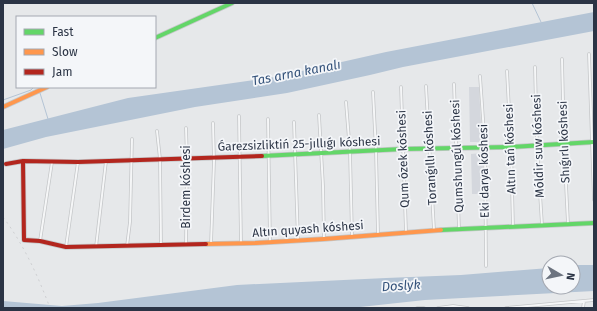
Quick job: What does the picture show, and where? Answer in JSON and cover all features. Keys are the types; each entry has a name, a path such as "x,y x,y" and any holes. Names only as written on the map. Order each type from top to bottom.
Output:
{"street":[{"path":"156,38 232,3"},
{"path":"589,54 594,200"},
{"name":"Shıǵırlı kóshesi","path":"562,59 568,224"},
{"name":"Móldir suw kóshesi","path":"535,67 537,146 542,225"},
{"name":"Altın tań kóshesi","path":"507,71 511,147 512,227"},
{"name":"Eki darya kóshesi","path":"480,76 485,147 486,266"},
{"name":"Qumshungúl kóshesi","path":"454,84 459,229"},
{"name":"Toranǵıllı kóshesi","path":"426,86 434,230"},
{"name":"Qum ózek kóshesi","path":"401,87 406,232"},
{"path":"3,107 45,88"},
{"path":"373,92 378,234"},
{"path":"346,102 350,152 352,236"},
{"path":"320,115 324,186 324,239"},
{"path":"239,116 241,243"},
{"path":"268,119 270,242"},
{"path":"294,122 298,241"},
{"path":"211,244 214,158 213,123"},
{"name":"Birdem kóshesi","path":"186,128 186,245"},
{"path":"157,131 160,159 161,246"},
{"path":"127,246 130,222 132,139"},
{"name":"Ǵarezsizliktiń 25-jıllıǵı kóshesi","path":"6,164 23,161 78,162 187,159 269,154 403,149 537,146 593,142"},
{"name":"Altın quyash kóshesi","path":"23,161 24,240 40,241 66,247 161,246 298,241 434,230 594,223"},
{"path":"96,247 106,161"},
{"path":"40,241 52,162"},
{"path":"66,247 78,162"},
{"path":"506,308 594,300"},
{"path":"583,308 584,301"},
{"path":"417,308 424,308"},
{"path":"438,308 468,308"}],"shaded area":[{"path":"469,87 479,87 482,142 470,142"},
{"path":"483,153 484,194 472,194 471,154"}],"water":[{"path":"594,12 594,31 403,67 287,93 195,107 46,137 3,149 3,130 128,98 275,77 386,52"},
{"path":"581,265 594,265 594,291 581,292"},
{"name":"Doslyk","path":"541,269 541,294 425,300 351,308 3,308 3,301 62,306 98,303 237,285 461,275"}],"waterway":[{"path":"532,3 541,22"},
{"path":"3,100 33,88"},
{"path":"40,93 48,119"}],"railway":[{"path":"3,217 18,239 30,261 50,308"}],"traffic: fast":[{"path":"156,38 232,3"},
{"path":"262,156 403,149 511,147 594,142"},
{"path":"441,230 594,223"}],"traffic: slow":[{"path":"3,107 45,88"},
{"path":"206,244 324,239 441,230"}],"traffic: jam":[{"path":"6,164 23,161 78,162 262,156"},
{"path":"23,161 24,240 40,241 66,247 206,244"}],"water label":[{"name":"Tas arna kanalı","path":"296,72"}]}
